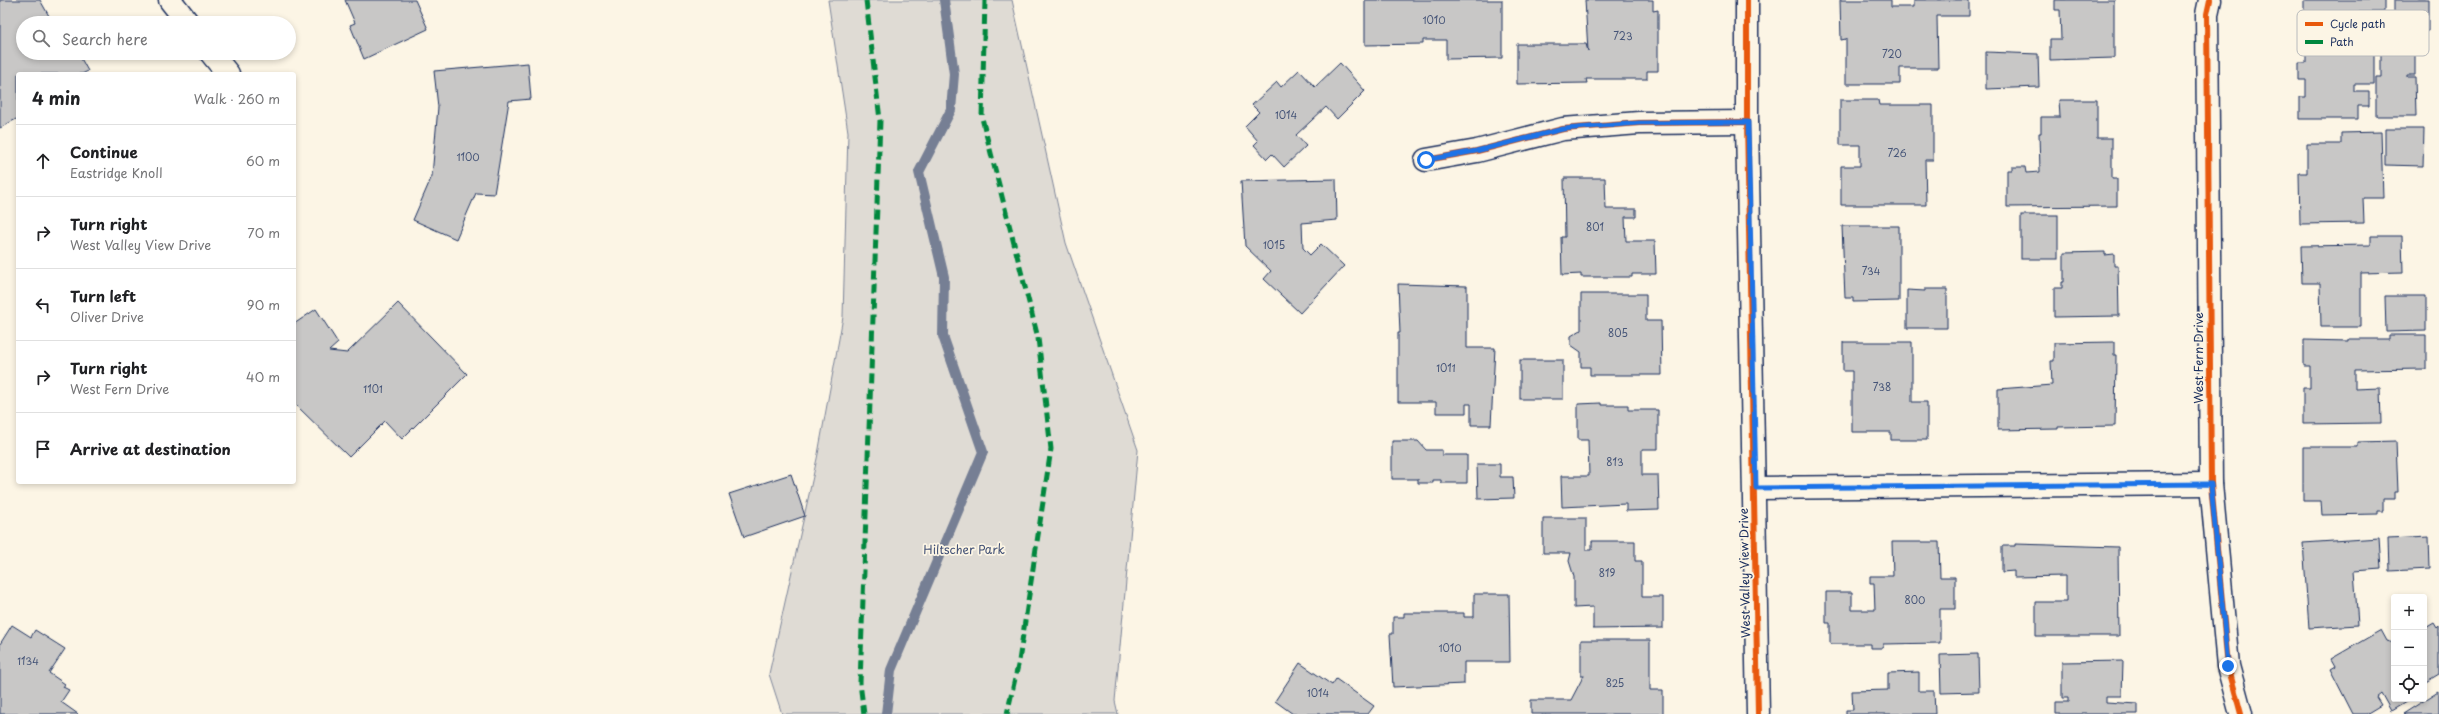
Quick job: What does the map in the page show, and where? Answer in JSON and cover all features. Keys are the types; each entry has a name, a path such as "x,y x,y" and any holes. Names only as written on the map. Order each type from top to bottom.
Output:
{"street":[{"path":"170,0 183,16"},
{"name":"West Valley View Drive","path":"1748,0 1748,122 1756,488 1758,714"},
{"name":"West Fern Drive","path":"2210,0 2207,14 2211,484 2228,666 2241,714"},
{"path":"217,60 226,72"},
{"path":"1426,160 1476,151 1563,129 1639,123 1748,122"},
{"path":"1756,488 2211,484"}],"green space":[{"name":"Hiltscher Park","path":"828,0 1012,0 1066,243 1138,450 1115,701 1118,714 782,714 769,674 818,454 843,317 848,132"}],"building":[{"path":"0,0 40,0 49,16 16,16 16,60 82,60 88,71 16,72 16,119 0,128"},
{"path":"345,0 415,0 428,29 364,59 350,25 355,23"},
{"path":"1365,0 1502,0 1502,58 1446,59 1446,40 1423,40 1423,44 1365,45"},
{"path":"1585,0 1653,0 1653,11 1658,10 1658,71 1647,71 1647,79 1586,79 1587,83 1517,84 1517,44 1586,44 1588,51"},
{"path":"1840,0 1891,0 1891,7 1914,7 1914,0 1969,0 1969,16 1937,16 1938,68 1900,68 1900,84 1846,84 1846,39 1841,40"},
{"path":"2055,0 2114,0 2114,58 2050,60 2050,39 2061,39 2060,10 2055,10"},
{"path":"2304,0 2384,0 2384,10 2304,10"},
{"path":"2394,0 2428,0 2428,10 2394,10"},
{"path":"1986,52 2038,54 2039,87 1986,89"},
{"path":"2306,56 2374,56 2374,84 2354,84 2354,91 2369,91 2369,106 2358,106 2358,119 2300,119 2300,97 2306,97 2306,80 2299,80 2299,63 2306,63"},
{"path":"2381,56 2415,56 2415,75 2407,75 2407,77 2415,77 2416,116 2376,116 2376,77 2381,77"},
{"path":"528,63 531,99 509,101 494,194 476,193 456,239 413,220 432,176 438,107 434,71"},
{"path":"1340,63 1365,91 1337,119 1326,107 1296,135 1306,146 1284,167 1272,154 1267,159 1254,145 1258,141 1245,126 1259,112 1252,105 1277,82 1281,87 1299,70 1315,87"},
{"path":"1840,100 1878,100 1879,105 1933,105 1933,160 1925,160 1926,205 1841,205 1841,166 1860,166 1860,145 1840,145"},
{"path":"2059,100 2097,100 2097,138 2112,138 2112,179 2117,179 2117,206 2007,207 2007,170 2012,170 2012,167 2025,167 2026,173 2040,172 2039,133 2041,133 2041,117 2060,117"},
{"path":"2385,129 2424,129 2423,166 2385,165"},
{"path":"2381,132 2383,198 2363,198 2364,223 2300,224 2299,173 2307,173 2307,144 2341,144 2341,133"},
{"path":"1564,178 1605,178 1606,209 1636,209 1636,217 1625,217 1626,241 1655,241 1656,274 1632,274 1632,277 1581,277 1581,274 1562,275 1561,237 1565,237"},
{"path":"1336,179 1337,220 1302,223 1303,248 1310,255 1321,244 1344,266 1300,313 1264,279 1271,271 1245,246 1241,181"},
{"path":"2021,215 2058,215 2058,259 2021,259"},
{"path":"1842,226 1899,226 1899,301 1853,302 1853,298 1845,298"},
{"path":"2371,236 2402,236 2403,272 2361,273 2361,327 2321,327 2320,283 2302,283 2301,246 2371,245"},
{"path":"2105,252 2105,255 2114,254 2114,266 2118,266 2119,316 2054,317 2054,288 2062,288 2062,282 2064,282 2064,253"},
{"path":"1398,284 1467,286 1467,348 1495,348 1491,425 1471,425 1471,404 1466,404 1466,413 1436,413 1436,402 1398,402 1398,333 1400,333"},
{"path":"1925,289 1947,289 1947,328 1907,328 1907,290 1925,291"},
{"path":"1581,294 1646,294 1646,321 1661,321 1662,375 1590,375 1590,367 1581,367 1581,352 1571,345 1571,336 1581,330"},
{"path":"2385,296 2426,296 2426,331 2386,332"},
{"path":"398,303 467,374 402,439 385,421 349,457 296,405 296,323 316,309 338,343 329,351 347,353"},
{"path":"2389,335 2426,335 2426,369 2355,370 2355,389 2380,388 2381,423 2303,424 2303,388 2310,388 2310,366 2304,366 2304,340 2349,341 2349,339 2389,339"},
{"path":"1843,342 1912,342 1912,402 1927,402 1927,440 1891,440 1891,432 1852,432 1852,371 1843,371"},
{"path":"2114,342 2114,355 2116,355 2115,426 1998,430 1998,389 2052,385 2051,361 2054,361 2054,343"},
{"path":"1520,360 1563,360 1563,399 1520,399"},
{"path":"1601,403 1601,405 1628,405 1628,410 1658,410 1658,449 1642,449 1642,475 1658,475 1659,510 1626,511 1626,504 1562,507 1561,476 1589,476 1588,440 1578,440 1578,404"},
{"path":"1392,441 1418,441 1426,450 1442,450 1442,455 1467,455 1467,483 1441,483 1441,480 1433,480 1433,483 1418,483 1418,479 1392,479"},
{"path":"2396,441 2398,492 2395,492 2395,499 2383,499 2383,511 2378,511 2378,514 2322,515 2321,501 2303,501 2303,447 2358,447 2358,442"},
{"path":"1477,464 1500,464 1500,477 1513,477 1514,498 1478,499"},
{"path":"791,474 805,516 744,537 729,494"},
{"path":"1543,518 1586,518 1586,550 1592,550 1592,541 1635,541 1635,561 1642,561 1642,597 1663,597 1663,628 1593,629 1593,607 1574,608 1574,577 1569,561 1571,553 1543,553"},
{"path":"2429,537 2430,569 2389,571 2388,539"},
{"path":"2379,538 2381,569 2354,571 2358,625 2309,628 2303,543"},
{"path":"1892,542 1939,542 1940,577 1955,577 1955,609 1940,609 1940,643 1883,644 1883,648 1871,648 1871,644 1830,644 1830,623 1826,623 1826,592 1852,592 1852,610 1875,610 1874,583 1870,583 1870,576 1893,576"},
{"path":"2015,544 2118,547 2119,636 2036,636 2036,602 2066,602 2066,576 2014,577 2014,571 2002,572 2002,546 2015,546"},
{"path":"1474,594 1509,594 1510,662 1464,662 1464,684 1393,687 1390,634 1393,634 1393,617 1404,617 1404,613 1464,613 1464,617 1474,617"},
{"path":"2434,623 2437,628 2439,626 2439,674 2427,681 2427,630 2427,627"},
{"path":"12,625 31,637 35,630 65,649 49,673 65,684 63,687 69,690 61,702 78,714 0,714 0,644"},
{"path":"2381,630 2387,641 2391,642 2391,702 2406,702 2391,711 2381,693 2376,697 2381,705 2366,714 2353,714 2330,669 2335,666 2331,659"},
{"path":"1581,640 1650,640 1650,690 1663,690 1663,714 1531,714 1531,700 1571,700 1584,675 1581,675"},
{"path":"1978,654 1979,692 1941,693 1940,655"},
{"path":"2123,661 2122,696 2106,696 2106,702 2138,704 2138,714 2056,714 2056,702 2068,702 2068,698 2062,698 2062,662"},
{"path":"1300,663 1332,685 1336,679 1374,706 1368,714 1293,714 1275,701"},
{"path":"1919,672 1919,691 1934,691 1935,714 1846,714 1846,710 1853,710 1852,691 1888,690 1888,673"},
{"path":"2439,691 2439,714 2403,714 2422,702 2427,702 2427,699"}],"waterway":[{"path":"886,714 891,670 983,452 943,336 944,277 919,172 951,110 954,74 944,0"}],"marked path":[{"path":"864,714 860,683 880,120 866,0"},
{"path":"985,0 982,118 1038,338 1051,449 1019,661 1007,714"}],"cycle path":[{"path":"1747,0 1747,122 1758,714"},
{"path":"2210,0 2207,14 2211,484 2228,666 2241,714"},
{"path":"1426,160 1477,151 1563,129 1639,123 1747,122"}],"route":[{"path":"1426,160 1476,151 1563,129 1639,123 1748,122 1756,488 2211,484 2228,666"}]}
